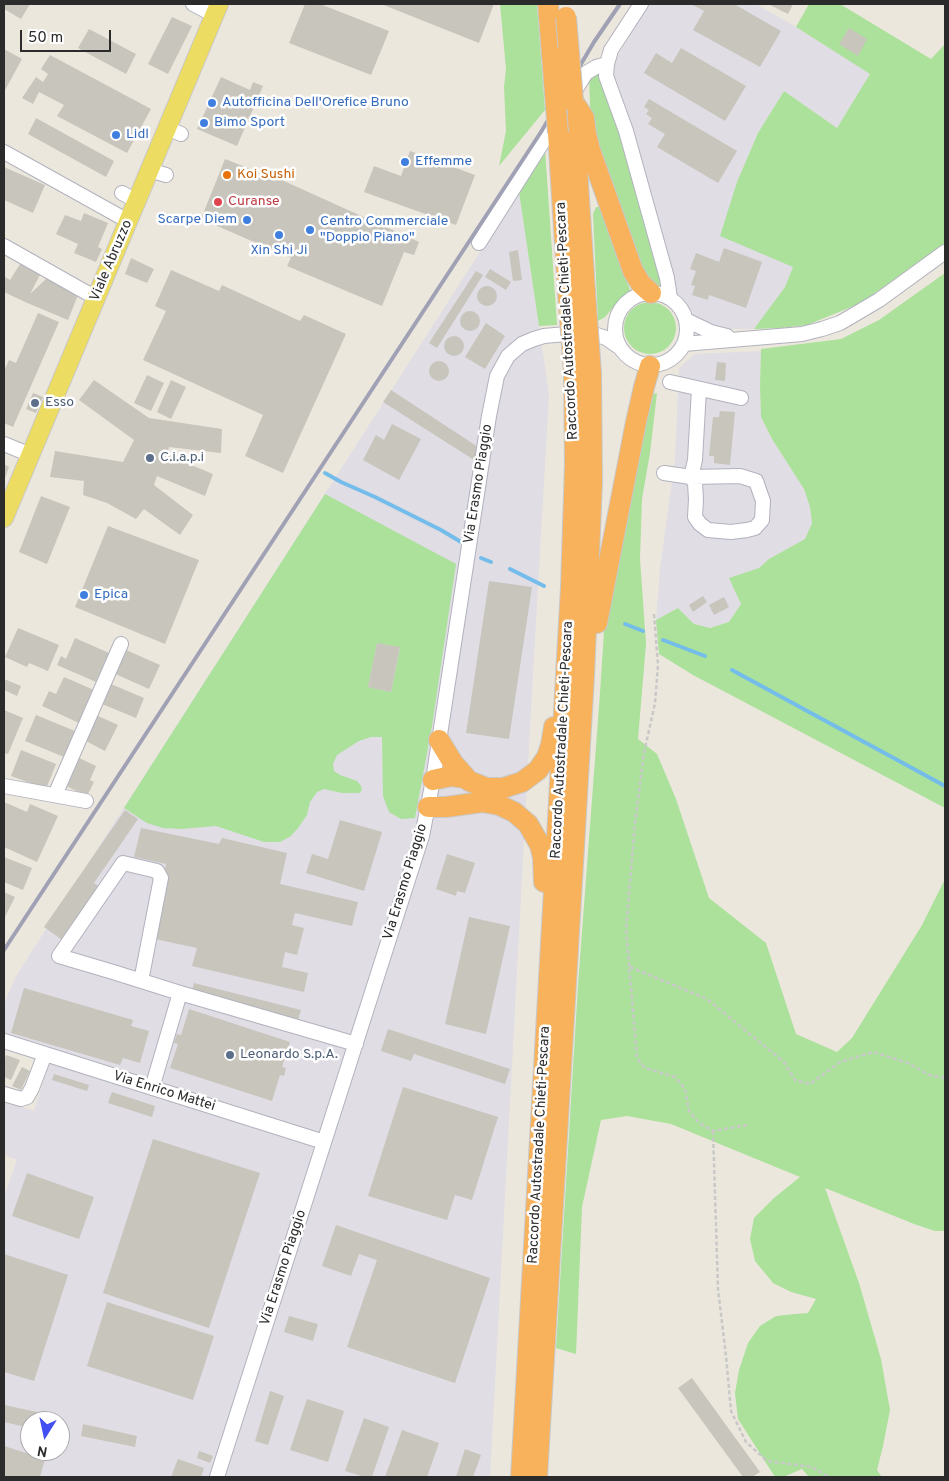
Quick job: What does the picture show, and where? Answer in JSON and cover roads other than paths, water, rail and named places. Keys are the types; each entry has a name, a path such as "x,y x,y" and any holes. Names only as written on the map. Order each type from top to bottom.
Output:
{"highway":[{"name":"Raccordo Autostradale Chieti-Pescara","path":"538,1477 583,692 592,482 576,292 572,128 552,56 548,4"},
{"path":"566,11 573,101 572,128 586,134 633,271 641,284 660,296"},
{"path":"583,692 593,675 596,628 601,599 636,422 650,366"},
{"name":"Raccordo Autostradale Chieti-Pescara","path":"521,1477 568,656 575,464 582,373"},
{"path":"439,740 453,763 466,778 477,785 487,788 503,788 522,782 538,770 547,757 552,739 557,673 568,656"},
{"path":"433,780 451,776 466,778"},
{"path":"428,807 490,802 514,812 528,824 540,845 543,857 544,877 540,936 551,950"}],"main road":[{"name":"Viale Abruzzo","path":"4,518 128,221 130,197 158,173 217,9"}],"street":[{"path":"193,4 217,9"},
{"path":"640,4 611,50 606,76 626,131 667,278 660,296"},
{"path":"479,243 586,73 596,67 607,64"},
{"path":"4,152 128,221"},
{"path":"4,246 96,298"},
{"path":"684,344 802,334 822,329 840,322 879,300 945,252"},
{"path":"644,294 660,296 680,307 686,320 687,328 684,344 680,351 660,365 650,366 635,362 629,358 619,347 614,332 617,317 624,304 630,299 644,294"},
{"name":"Via Erasmo Piaggio","path":"217,1477 419,846 433,780 497,376 508,356 522,344 544,336 588,332 617,317"},
{"path":"686,320 711,332 740,338"},
{"name":"Via Erasmo Piaggio","path":"588,332 606,338 619,347"},
{"path":"670,382 741,398"},
{"path":"664,473 691,476 740,476 756,481 763,501 762,520 755,528 731,532 708,530 695,517 695,483 691,476 696,460 699,389"},
{"path":"4,444 31,455"},
{"path":"55,795 121,644"},
{"path":"4,786 86,801"},
{"path":"141,981 161,878 157,871 123,864 59,956 180,993 356,1044"},
{"path":"152,1088 180,993"},
{"name":"Via Enrico Mattei","path":"4,1042 324,1142"},
{"path":"4,1094 21,1099 26,1097 32,1088 45,1054"}],"waterway":[{"path":"325,473 441,530 461,542"},
{"path":"481,558 491,562"},
{"path":"510,569 544,586"},
{"path":"625,624 643,631"},
{"path":"663,640 705,656"},
{"path":"732,670 945,786"}],"railway":[{"path":"4,950 541,132 594,42 620,4"}],"place":[{"name":"Autofficina Dell'Orefice Bruno","path":"212,103"},
{"name":"Bimo Sport","path":"204,123"},
{"name":"Lidl","path":"116,135"},
{"name":"Effemme","path":"405,162"},
{"name":"Koi Sushi","path":"227,175"},
{"name":"Curanse","path":"218,202"},
{"name":"Scarpe Diem","path":"247,220"},
{"name":"Centro Commerciale \"Doppio Piano\"","path":"310,230"},
{"name":"Xin Shi Ji","path":"279,235"},
{"name":"Esso","path":"35,403"},
{"name":"C.i.a.p.i","path":"150,458"},
{"name":"Epica","path":"84,595"},
{"name":"Leonardo S.p.A.","path":"230,1055"}]}
